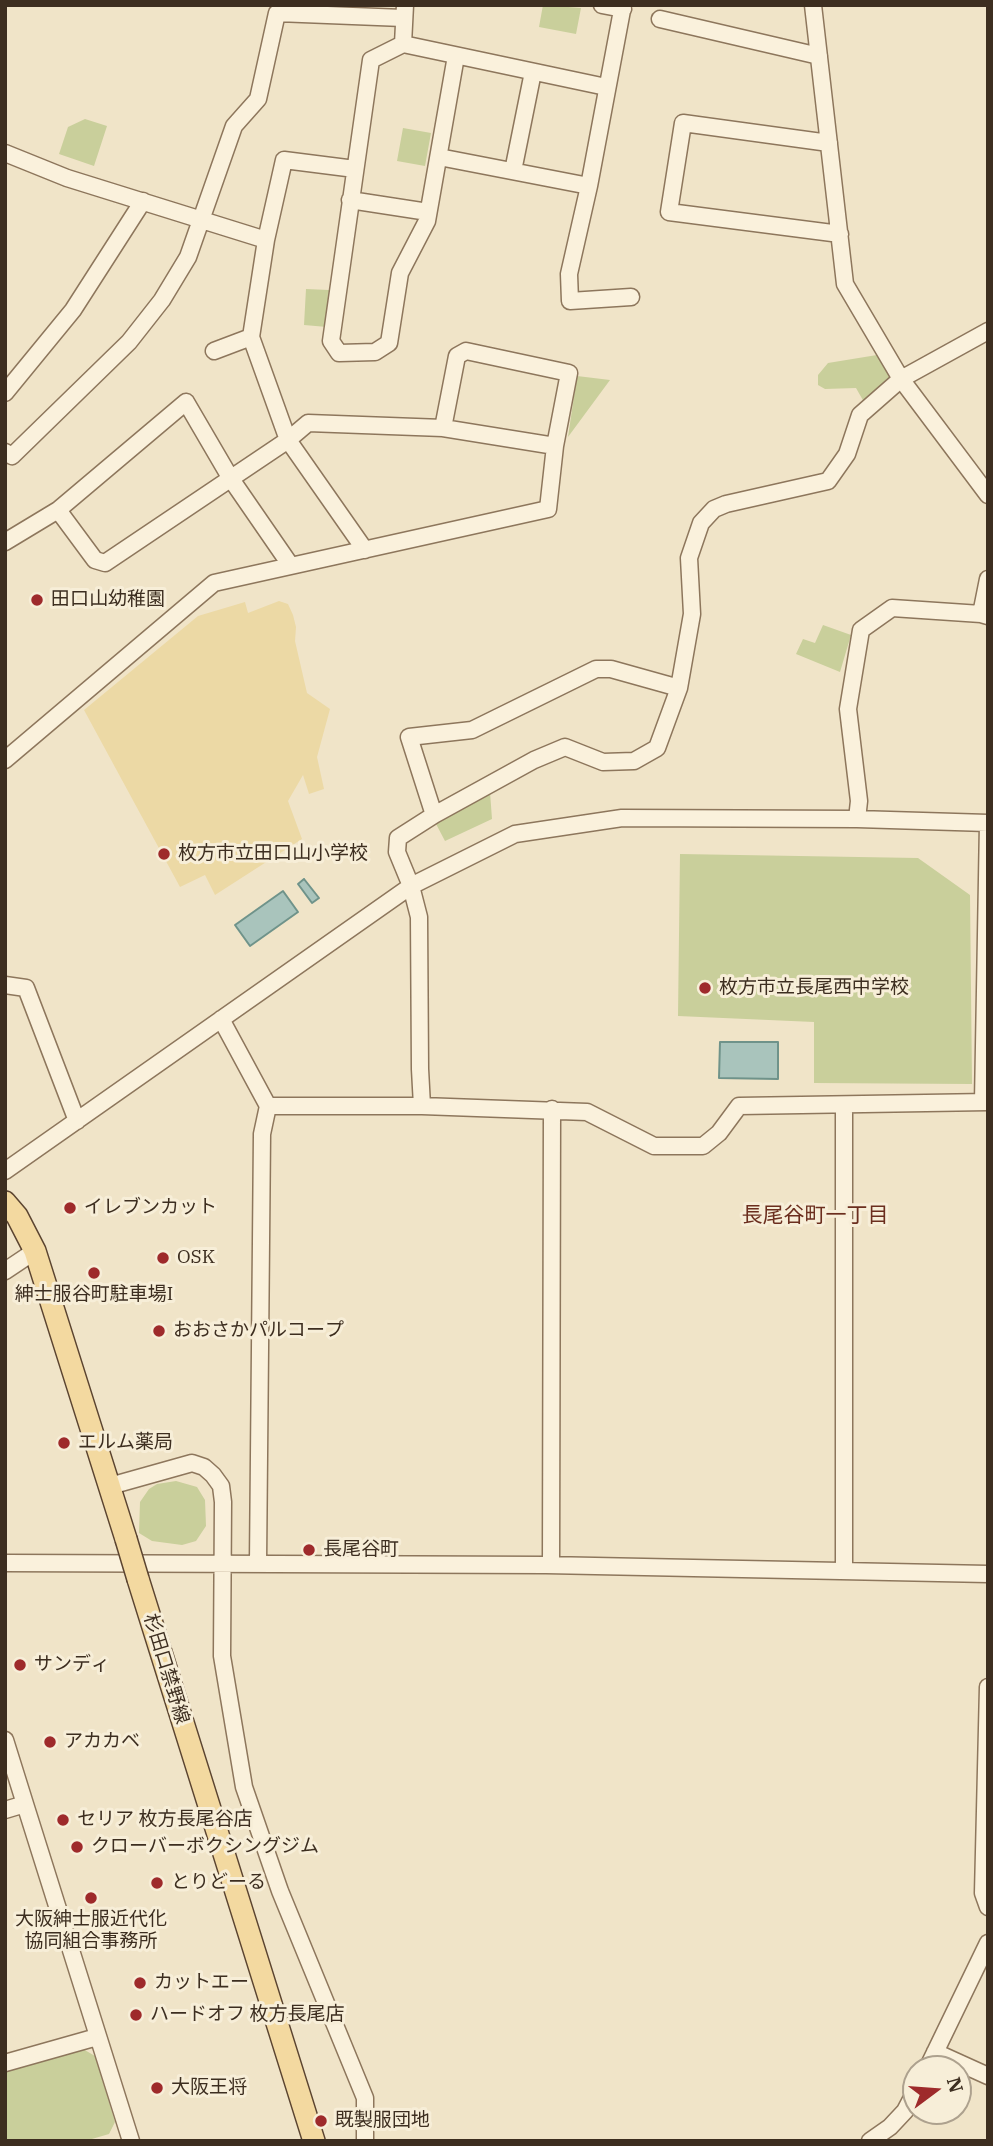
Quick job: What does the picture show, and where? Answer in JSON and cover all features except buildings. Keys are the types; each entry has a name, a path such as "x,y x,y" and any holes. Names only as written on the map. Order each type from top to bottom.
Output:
{"main road":[{"name":"杉田口禁野線","path":"5,1202 17,1216 35,1251 314,2141"}],"street":[{"path":"602,5 623,7 589,186 569,274 570,301 631,297"},
{"path":"813,5 845,284 901,379 988,495"},
{"path":"8,458 130,342 163,300 188,257 234,126 258,99 277,13 404,12 402,44"},
{"path":"660,19 819,57"},
{"path":"456,56 427,221 400,273 389,343 375,352 339,353 331,341 371,60 402,44 606,87"},
{"path":"513,171 533,72"},
{"path":"829,143 683,123 669,212 839,234"},
{"path":"5,153 67,178 266,240"},
{"path":"439,157 589,186"},
{"path":"355,169 284,160 266,240 251,337 288,440 366,550"},
{"path":"350,200 428,212"},
{"path":"5,393 74,310 143,201"},
{"path":"422,1107 419,917 411,886 397,852 398,838 534,760 565,747 603,762 634,761 657,748 679,688 692,614 689,558 701,523 715,509 726,504 828,481 846,454 860,415 901,379 988,331"},
{"path":"214,351 251,337"},
{"path":"5,760 214,583 548,509 555,446 569,373 466,351 457,356 443,428"},
{"path":"5,542 58,510 186,402 231,479 291,566"},
{"path":"58,510 95,561 105,563 288,440 308,423 443,428 555,446"},
{"path":"857,819 859,801 848,709 861,630 892,608 984,615 988,579"},
{"path":"434,815 409,737 472,730 596,669 611,669 679,688"},
{"path":"5,1171 411,886 515,834 622,818 857,819 988,824 985,1102 739,1106 719,1133 703,1146 654,1146 587,1112 552,1109 268,1106"},
{"path":"5,985 26,988 78,1121"},
{"path":"221,1019 268,1106 262,1134 258,1563"},
{"path":"844,1105 844,1571"},
{"path":"551,1565 552,1109"},
{"path":"5,1271 35,1251"},
{"path":"110,1486 192,1463 204,1467 220,1486 223,1502 222,1656 244,1787 280,1891 365,2098 365,2141"},
{"path":"5,1563 551,1565 988,1574"},
{"path":"988,1687 983,1893 988,1907"},
{"path":"5,1740 131,2141"},
{"path":"5,1810 26,1804"},
{"path":"933,2055 988,1943"},
{"path":"5,2063 97,2037"},
{"path":"935,2052 988,2076"},
{"path":"870,2141 902,2115"}],"green space":[{"path":"543,5 581,8 576,34 539,27"},
{"path":"85,119 107,126 94,166 59,154 68,127"},
{"path":"403,128 431,133 425,166 397,161"},
{"path":"306,289 329,290 327,327 304,325"},
{"path":"877,355 892,378 864,402 856,388 825,389 818,385 818,375 828,363"},
{"path":"577,376 610,380 568,437"},
{"path":"823,625 851,635 840,672 796,654 803,639 815,643"},
{"path":"490,792 492,819 445,841 435,822"},
{"path":"680,854 918,858 970,895 972,1084 814,1083 814,1022 678,1016"},
{"path":"176,1481 197,1487 205,1500 206,1526 196,1541 182,1545 152,1541 139,1533 140,1502 149,1489 157,1484"},
{"path":"83,2049 95,2056 115,2122 109,2134 85,2141 5,2141 5,2071"}],"sand":[{"path":"279,601 288,604 293,615 295,641 307,693 330,709 317,757 324,789 309,794 303,775 288,801 302,839 215,895 205,875 180,887 84,710 198,616 245,602 248,613"}],"water":[{"path":"304,879 319,898 312,903 298,884"},
{"path":"283,891 298,912 250,946 235,925"},
{"path":"720,1042 778,1042 778,1079 719,1078"}],"place":[{"name":"田口山幼稚園","path":"37,600"},
{"name":"枚方市立田口山小学校","path":"164,854"},
{"name":"枚方市立長尾西中学校","path":"705,988"},
{"name":"イレブンカット","path":"70,1208"},
{"name":"OSK","path":"163,1258"},
{"name":"紳士服谷町駐車場I","path":"94,1273"},
{"name":"おおさかパルコープ","path":"159,1331"},
{"name":"エルム薬局","path":"64,1443"},
{"name":"長尾谷町","path":"309,1550"},
{"name":"サンディ","path":"20,1665"},
{"name":"アカカベ","path":"50,1742"},
{"name":"セリア 枚方長尾谷店","path":"63,1820"},
{"name":"クローバーボクシングジム","path":"77,1847"},
{"name":"とりどーる","path":"157,1883"},
{"name":"大阪紳士服近代化 協同組合事務所","path":"91,1898"},
{"name":"カットエー","path":"140,1983"},
{"name":"ハードオフ 枚方長尾店","path":"136,2015"},
{"name":"大阪王将","path":"157,2088"},
{"name":"既製服団地","path":"321,2121"}],"district":[{"name":"長尾谷町一丁目","path":"815,1216"}]}
